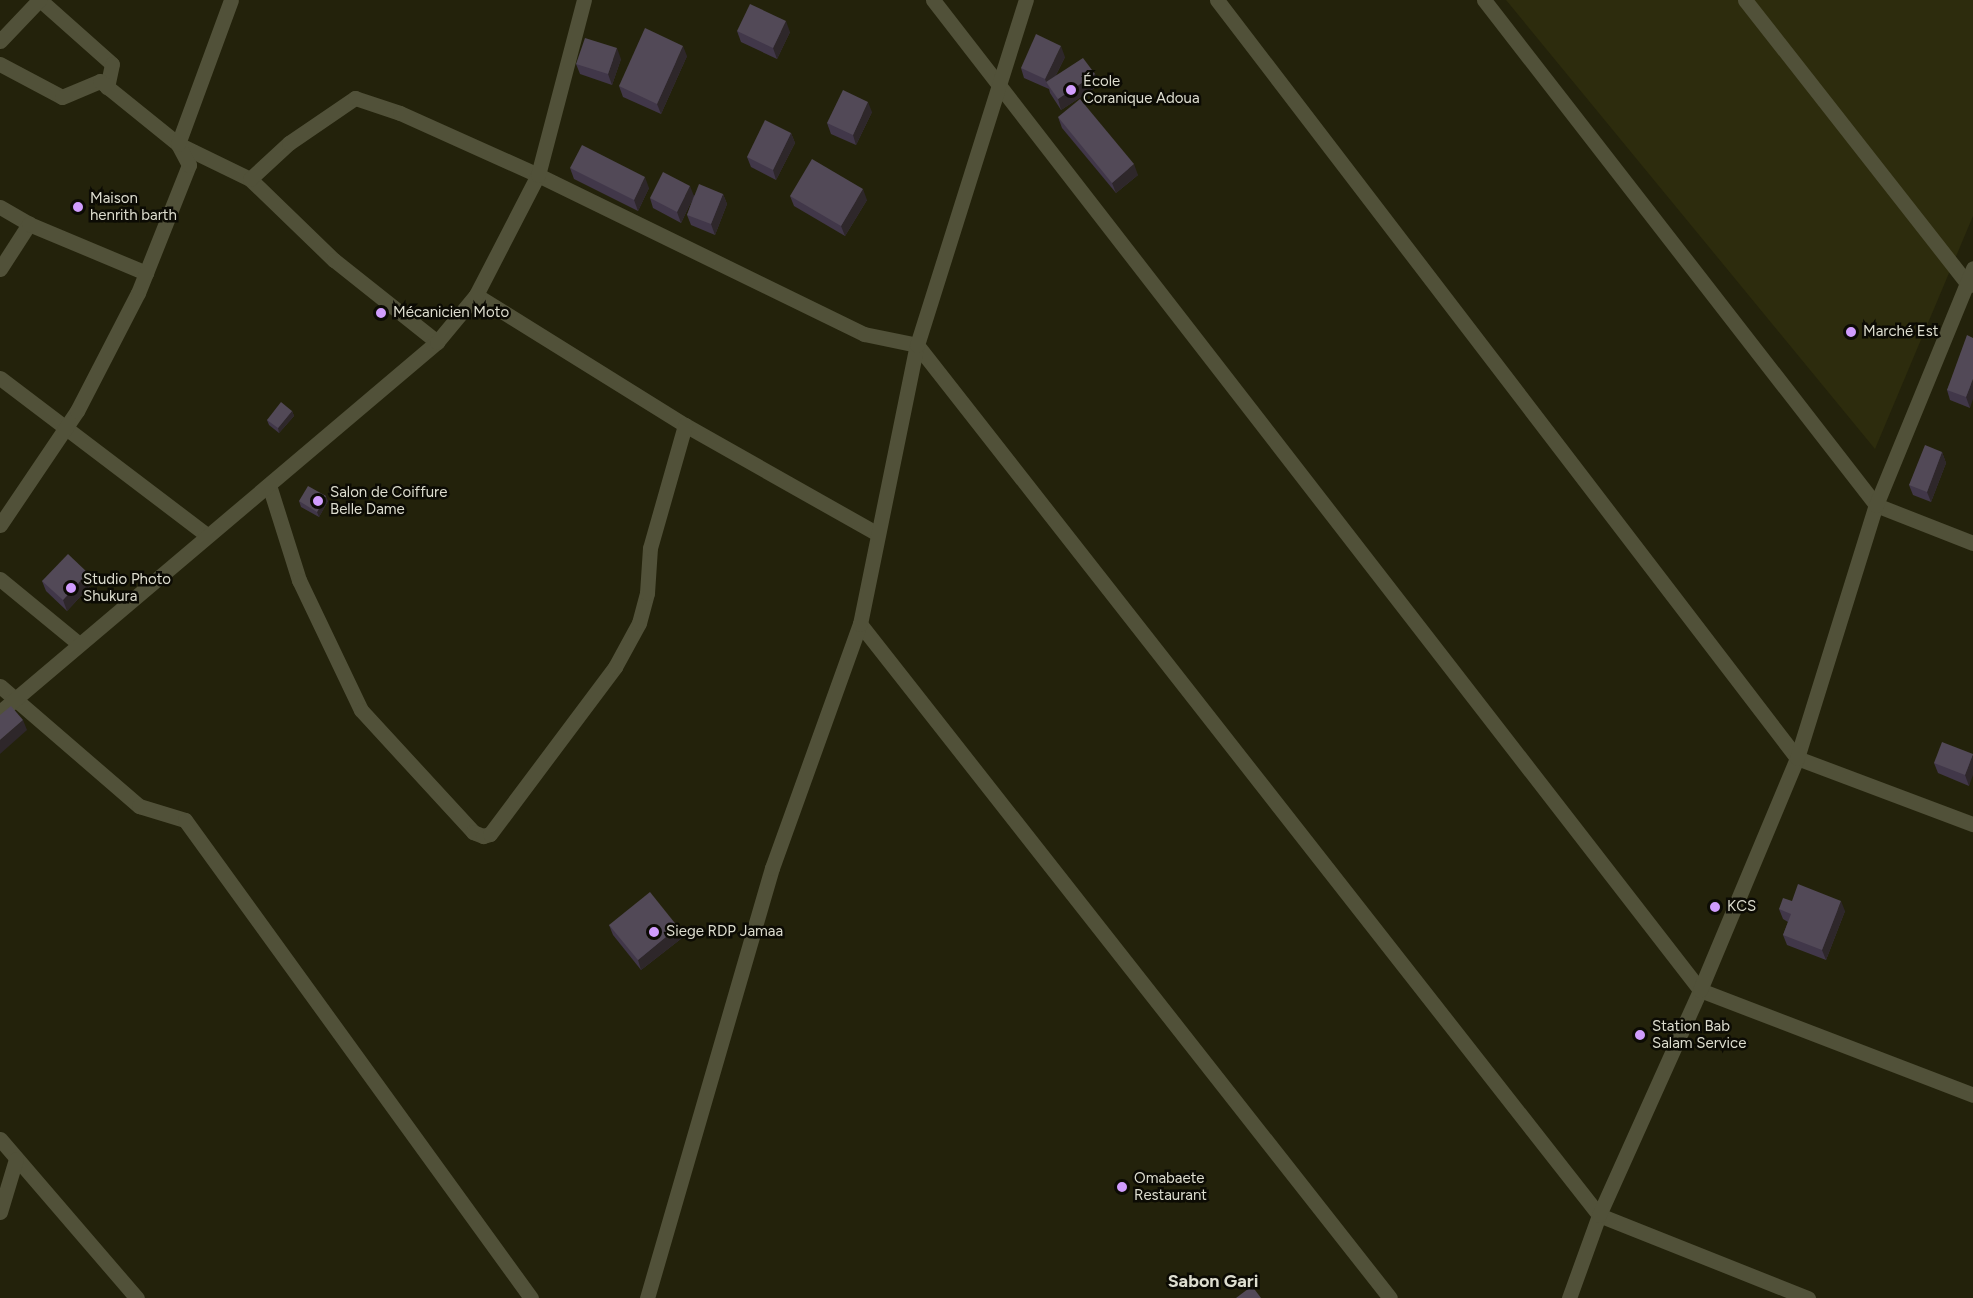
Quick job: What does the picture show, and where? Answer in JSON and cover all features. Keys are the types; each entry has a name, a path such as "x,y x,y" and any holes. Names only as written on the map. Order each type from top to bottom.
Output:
{"street":[{"path":"0,41 40,0 112,64 107,87"},
{"path":"0,525 66,428 146,273 189,165 178,144 231,0"},
{"path":"0,712 17,700 79,644 437,342 476,295 538,175 584,0"},
{"path":"933,0 1700,990 1973,1095"},
{"path":"647,1298 772,868 860,624 876,533 917,345 1026,0"},
{"path":"1217,0 1797,758 1973,824"},
{"path":"1484,0 1876,505 1973,543"},
{"path":"1569,1298 1599,1215 1700,990 1797,758 1876,505 1971,279 1744,0"},
{"path":"0,64 62,97 99,81 178,144 250,179 334,260 437,342"},
{"path":"250,179 289,143 355,99 400,113 538,175 864,334 917,345 1599,1215 1808,1298"},
{"path":"0,207 29,224 146,273"},
{"path":"0,269 29,224"},
{"path":"476,295 685,425 876,533"},
{"path":"0,378 207,535"},
{"path":"269,484 299,580 361,710 473,832 483,836 490,834 615,667 639,623 647,593 650,548 685,425"},
{"path":"0,579 79,644"},
{"path":"860,624 1390,1298"},
{"path":"0,686 139,806 185,820 531,1298"},
{"path":"0,1139 137,1298"},
{"path":"0,1212 16,1159"}],"shaded area":[{"name":"Marché Est","path":"1506,0 1973,0 1973,216 1875,449"}],"building":[{"path":"750,4 786,21 773,48 737,31"},
{"path":"645,28 683,46 657,104 619,86"},
{"path":"1036,34 1061,46 1045,79 1021,68"},
{"path":"585,38 617,48 608,74 576,64"},
{"path":"1083,58 1095,74 1058,99 1046,82"},
{"path":"843,90 868,102 853,135 827,123"},
{"path":"1080,99 1134,164 1112,183 1058,117"},
{"path":"765,120 791,133 773,170 747,157"},
{"path":"582,145 645,177 634,200 570,168"},
{"path":"812,159 863,189 841,226 790,196"},
{"path":"663,172 690,186 677,212 650,198"},
{"path":"699,184 723,194 711,224 687,215"},
{"path":"1967,335 1973,338 1973,379 1966,397 1947,390"},
{"path":"281,402 292,411 278,428 267,420"},
{"path":"1925,445 1942,452 1927,492 1909,485"},
{"path":"308,486 326,496 317,512 299,501"},
{"path":"68,554 88,573 63,600 42,581"},
{"path":"11,706 23,720 0,740 0,715"},
{"path":"1942,742 1973,754 1965,775 1934,763"},
{"path":"1798,884 1841,901 1822,950 1783,935 1791,914 1779,909 1783,898 1792,901"},
{"path":"650,892 678,927 638,960 609,925"},
{"path":"1252,1286 1261,1298 1236,1298"}],"place":[{"name":"École Coranique Adoua","path":"1071,90"},
{"name":"Maison henrith barth","path":"78,207"},
{"name":"Mécanicien Moto","path":"381,313"},
{"name":"Marché Est","path":"1851,332"},
{"name":"Salon de Coiffure Belle Dame","path":"318,501"},
{"name":"Studio Photo Shukura","path":"71,588"},
{"name":"KCS","path":"1715,907"},
{"name":"Siege RDP Jamaa","path":"654,932"},
{"name":"Station Bab Salam Service","path":"1640,1035"},
{"name":"Omabaete Restaurant","path":"1122,1187"}],"district":[{"name":"Sabon Gari","path":"1213,1281"}]}
